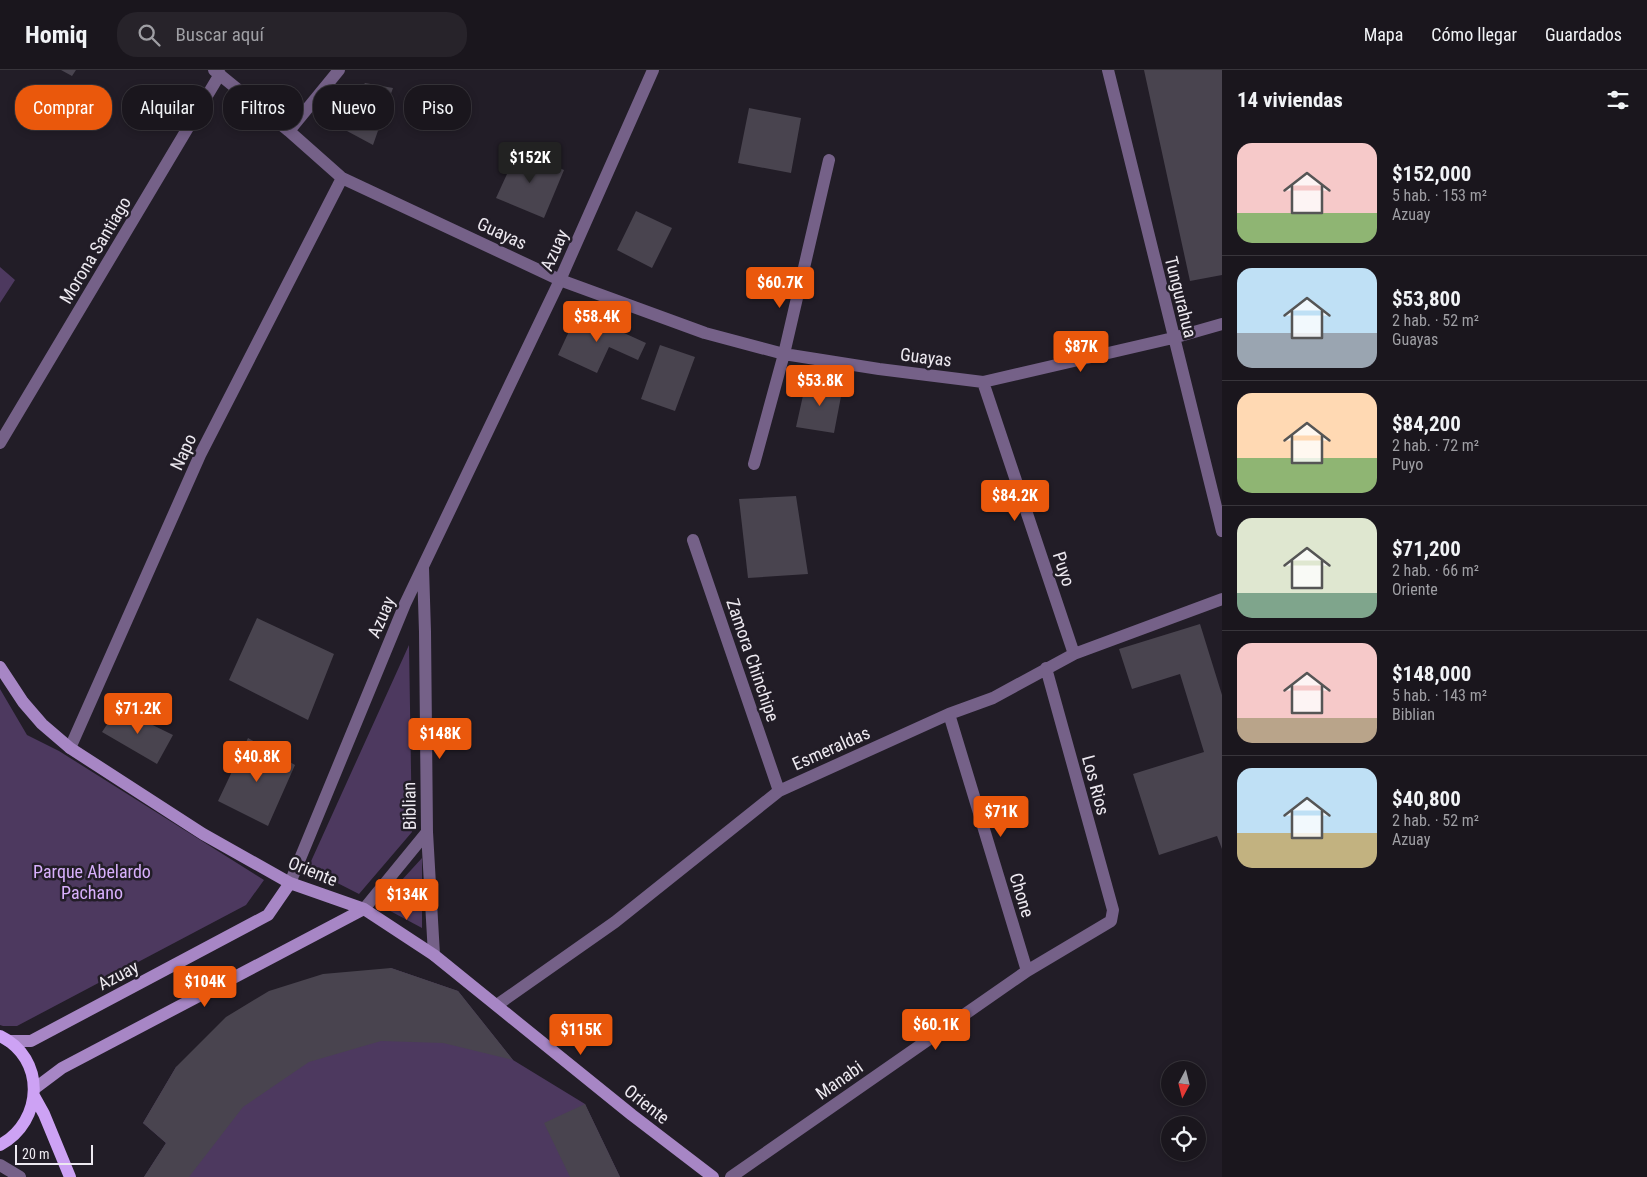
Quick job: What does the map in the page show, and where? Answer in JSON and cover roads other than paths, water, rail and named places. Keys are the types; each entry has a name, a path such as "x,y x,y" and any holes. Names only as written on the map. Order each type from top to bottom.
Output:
{"main road":[{"name":"Oriente","path":"0,667 23,702 42,724 70,748 203,834 290,883 364,909 434,955 632,1115 713,1177"},
{"name":"Azuay","path":"4,1038 31,1041 268,915 290,883"},
{"path":"0,1145 9,1140 22,1128 30,1113 34,1093 62,1068 364,909"},
{"path":"4,1038 27,1062 34,1093 70,1177"}],"street":[{"path":"303,114 339,70"},
{"name":"Azuay","path":"290,883 405,604 560,280 653,70"},
{"name":"Tungurahua","path":"1108,70 1222,531"},
{"name":"Guayas","path":"217,72 233,85"},
{"name":"Morona Santiago","path":"0,443 217,72"},
{"name":"Guayas","path":"290,130 342,178 560,280 705,333 784,354 879,369 983,382 1173,338 1222,324"},
{"path":"754,464 784,354 829,160"},
{"name":"Napo","path":"70,748 200,455 342,178"},
{"name":"Puyo","path":"983,382 1074,654"},
{"name":"Zamora Chinchipe","path":"693,540 779,791"},
{"name":"Biblian","path":"423,566 426,832 434,955"},
{"name":"Esmeraldas","path":"497,1005 615,922 779,791 949,714 993,698 1074,654 1222,599"},
{"name":"Los Rios","path":"1046,668 1113,910"},
{"name":"Chone","path":"949,714 1027,971"},
{"path":"364,909 426,832"},
{"name":"Manabi","path":"731,1177 1027,971 1111,921 1113,910"},
{"path":"0,1165 20,1177"}],"park label":[{"name":"Parque Abelardo Pachano","path":"92,881"}]}
